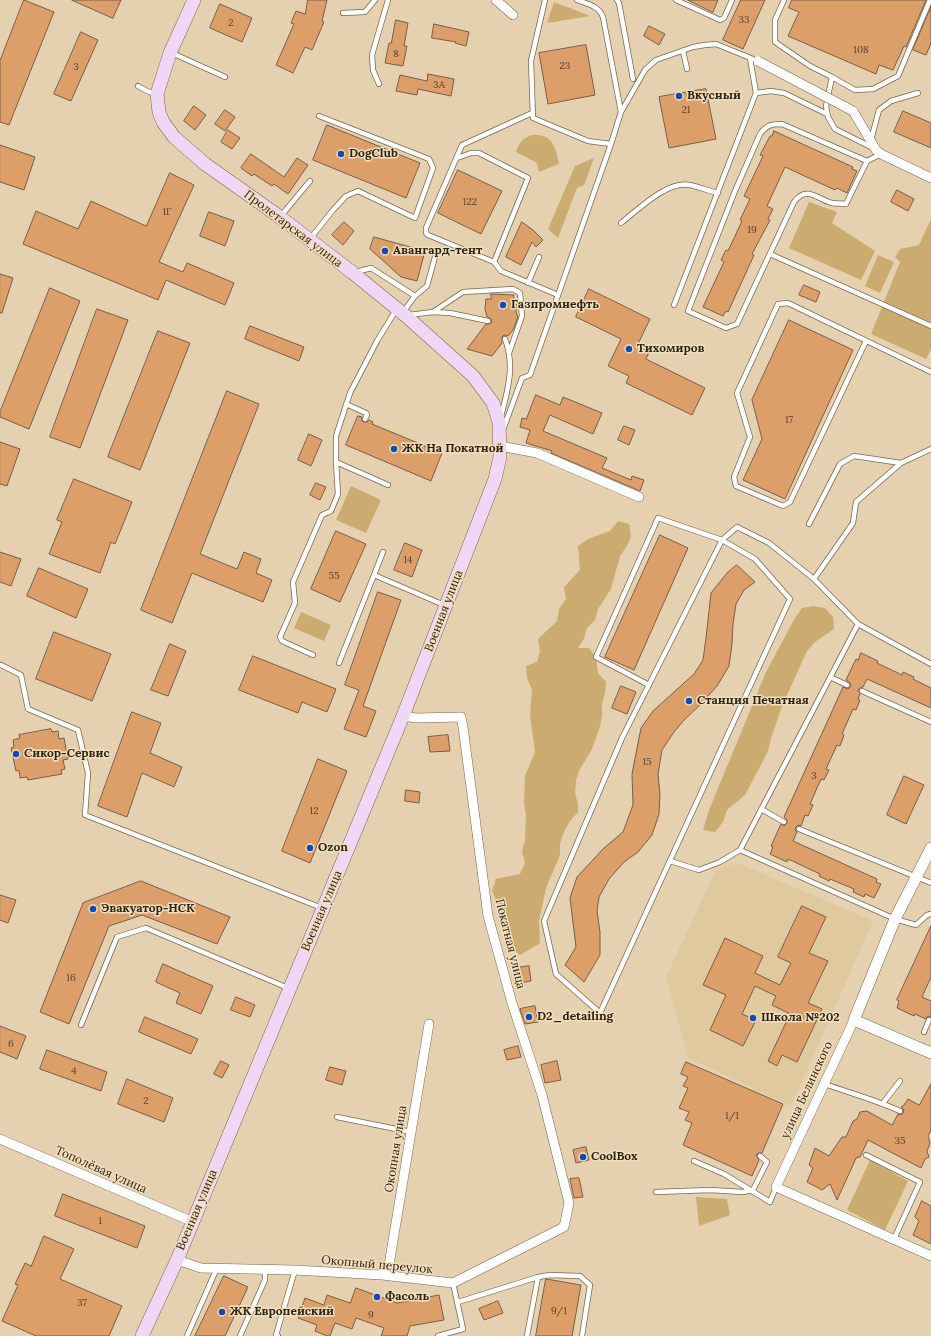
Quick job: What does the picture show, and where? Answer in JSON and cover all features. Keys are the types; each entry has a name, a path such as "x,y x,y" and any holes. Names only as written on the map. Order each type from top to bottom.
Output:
{"main road":[{"name":"Пролетарская улица","path":"194,0 170,53 157,94 159,112 163,122 174,137 205,164 280,217 352,273 402,313 472,376 492,404 499,422 500,441"},
{"name":"Военная улица","path":"142,1336 193,1222 403,716 495,479 500,458 500,441"}],"street":[{"path":"496,0 513,15"},
{"path":"754,60 854,111 878,152 931,178"},
{"path":"500,441 537,453 639,497"},
{"name":"Покатная улица","path":"403,716 416,718 461,718 464,727 488,916 512,1003 542,1095 569,1203 564,1227 453,1283"},
{"name":"улица Белинского","path":"776,1187 854,1020 895,919 931,848"},
{"path":"854,1020 931,1053"},
{"name":"Окопная улица","path":"382,1275 389,1265 429,1024"},
{"name":"Тополёвая улица","path":"0,1139 193,1222"},
{"path":"776,1187 931,1256"},
{"name":"Окопный переулок","path":"176,1260 202,1268 295,1270 382,1275 453,1283"}],"lane":[{"path":"343,12 365,12 375,0"},
{"path":"379,84 373,70 372,55 388,0"},
{"path":"545,0 531,61 533,118 588,141 610,144"},
{"path":"577,0 594,6 601,12 603,17 621,112"},
{"path":"617,0 633,79"},
{"path":"676,0 720,20 724,18 732,0"},
{"path":"784,0 775,20 775,42 810,66 855,90 874,89 898,76 930,0"},
{"path":"500,441 522,378 530,375 621,112 645,70 656,60 705,45 716,44 754,60 756,93 674,305"},
{"path":"683,51 686,69"},
{"path":"170,53 225,77"},
{"path":"832,77 826,106 827,114 835,129 878,152 867,161 846,204 833,204 808,193 798,197 794,202 737,324 726,328 688,311 735,191 760,134 765,128 772,124 782,124 867,161"},
{"path":"138,86 157,94"},
{"path":"756,93 771,91 784,93 827,114"},
{"path":"871,141 879,110 891,101 918,93"},
{"path":"532,113 465,143 460,148 426,228 426,232 428,235 494,262 501,271 558,295"},
{"path":"309,240 346,196 358,192 414,218 433,168 429,159 319,116"},
{"path":"457,158 471,153 478,153 528,178 494,262"},
{"path":"280,217 310,182"},
{"path":"621,224 654,197 674,186 690,185 718,193"},
{"path":"770,254 931,326"},
{"path":"313,655 282,641 280,637 295,603 293,582 322,515 330,512 338,494 336,433 350,392 377,341 415,296 427,286 435,257"},
{"path":"528,283 539,257"},
{"path":"352,273 371,268 415,296"},
{"path":"433,312 463,292 513,289 520,293 522,316 509,354"},
{"path":"866,341 790,502 783,506 736,486 734,477 750,437 737,393 778,304 788,303 931,372"},
{"path":"402,313 450,313 488,321"},
{"path":"499,422 511,368 505,339"},
{"path":"346,404 366,413 367,415 365,419"},
{"path":"814,579 853,523 856,502 901,463 931,449"},
{"path":"809,524 840,464 854,456 901,463"},
{"path":"336,462 388,485"},
{"path":"649,685 596,657 658,518 722,540 755,559 790,598 600,1013 556,974 544,920 622,738 649,685 722,540 737,527 770,543 814,579 858,624 931,664"},
{"path":"339,663 384,552"},
{"path":"374,575 446,605"},
{"path":"670,861 699,870 720,862 740,850 858,624"},
{"path":"1,665 21,675 28,709 78,730 88,773 85,815 323,908"},
{"path":"830,677 847,685"},
{"path":"862,691 931,722"},
{"path":"762,809 784,822"},
{"path":"799,829 931,883"},
{"path":"740,850 895,919 916,925 927,915 931,914"},
{"path":"82,1025 117,938 146,928 290,988"},
{"path":"924,1032 929,1020"},
{"path":"883,1103 900,1081"},
{"path":"825,1084 883,1103 900,1111"},
{"path":"337,1117 410,1132"},
{"path":"866,1155 920,1182 894,1239"},
{"path":"752,1190 767,1162 760,1156"},
{"path":"694,1161 724,1174 770,1202 776,1187"},
{"path":"656,1192 710,1190 742,1192 752,1190"},
{"path":"187,1336 217,1268"},
{"path":"240,1336 265,1280 265,1269"},
{"path":"278,1336 276,1335 295,1270"},
{"path":"458,1302 538,1277 550,1275 580,1276 590,1285 582,1336"},
{"path":"527,1336 538,1277"},
{"path":"438,1336 463,1329 453,1283"}],"shaded area":[{"path":"554,2 590,16 547,23"},
{"path":"532,135 544,136 549,139 556,152 559,164 539,172 537,163 516,152 522,141"},
{"path":"594,158 584,185 577,188 558,238 548,229 575,166"},
{"path":"809,202 837,212 832,223 875,251 861,280 789,248"},
{"path":"931,219 931,349 926,359 871,334 900,262 895,257 900,249 919,245"},
{"path":"878,255 894,262 880,293 865,286"},
{"path":"351,486 381,500 366,533 336,520"},
{"path":"618,521 629,524 631,536 627,546 620,556 611,589 598,609 595,620 587,628 584,639 578,648 589,648 596,657 598,673 606,682 600,727 592,749 580,769 576,780 575,793 578,804 578,812 570,821 564,832 560,843 560,855 546,888 539,921 540,943 520,955 510,948 502,913 492,891 496,879 520,874 525,863 522,851 525,840 526,816 524,803 525,776 535,752 530,715 532,690 527,678 526,666 537,662 540,651 538,639 557,621 559,609 566,599 564,587 580,570 578,546 588,539 610,531"},
{"path":"813,606 825,608 833,617 834,629 815,642 807,651 783,704 768,751 745,795 727,810 723,822 715,832 703,830 709,810 766,672 802,608"},
{"path":"301,612 331,625 324,641 294,628"},
{"name":"Школа №202","path":"737,863 873,921 791,1106 688,1058 666,977 716,870"},
{"path":"870,1160 908,1181 885,1230 847,1210"},
{"path":"696,1197 727,1199 730,1215 699,1226"}],"building":[{"path":"24,0 54,12 9,125 0,122 0,61"},
{"path":"72,0 121,0 113,18"},
{"path":"308,0 327,0 322,21 324,22 312,50 305,47 293,73 276,65 294,24 291,23 296,11 305,14"},
{"path":"688,0 718,0 713,12"},
{"path":"741,0 765,0 743,49 723,40"},
{"path":"792,0 926,0 906,47 904,46 893,70 879,65 876,74 788,36 799,12 789,8"},
{"path":"220,4 252,18 242,42 210,28"},
{"path":"931,7 931,43 926,55 913,50"},
{"path":"396,20 408,23 404,46 407,46 403,66 385,63"},
{"path":"434,24 469,32 466,46 455,43 456,42 432,38"},
{"path":"649,26 665,34 659,45 644,36"},
{"path":"81,32 98,40 71,101 54,94"},
{"path":"586,45 595,95 548,104 539,53"},
{"path":"428,74 454,79 451,96 418,89 417,95 396,91 400,75 427,81"},
{"path":"706,89 716,139 669,148 659,97"},
{"path":"194,106 206,115 195,130 184,121"},
{"path":"225,110 235,117 225,131 215,124"},
{"path":"903,111 931,123 931,148 894,132"},
{"path":"327,125 420,163 406,198 313,160"},
{"path":"228,130 240,138 232,149 221,142"},
{"path":"774,131 853,167 852,169 857,171 847,193 837,188 835,190 785,167 767,206 773,209 768,219 770,220 752,254 754,255 728,312 726,311 723,316 703,307 724,262 721,260 726,250 728,251 742,221 740,220 750,199 744,196 763,156 760,155"},
{"path":"0,145 35,157 24,190 0,182"},
{"path":"251,154 284,177 297,158 308,165 288,194 274,184 272,186 254,174 252,176 241,168"},
{"path":"458,170 502,191 481,234 438,213"},
{"path":"170,173 194,185 159,262 183,272 187,263 234,283 225,305 166,280 158,300 23,244 36,211 78,229 91,201 146,226"},
{"path":"897,190 914,199 908,211 891,202"},
{"path":"209,212 234,221 225,246 200,236"},
{"path":"344,222 354,231 343,245 332,235"},
{"path":"522,222 543,240 536,247 532,242 521,265 506,257"},
{"path":"374,237 425,251 417,281 401,277 370,249"},
{"path":"0,274 13,278 2,313 0,313"},
{"path":"804,285 820,292 816,302 799,295"},
{"path":"50,288 80,301 29,429 0,417 0,412"},
{"name":"Тихомиров","path":"589,289 650,319 637,346 649,352 646,359 705,388 692,415 626,383 629,376 608,366 621,339 576,317"},
{"path":"491,294 514,295 513,301 517,302 516,312 518,317 513,330 508,336 504,335 502,337 502,343 492,356 467,349 486,324 490,324 492,322 491,319 487,317 485,309 486,299 491,299"},
{"path":"97,309 128,320 80,448 50,437"},
{"path":"789,320 853,350 785,499 743,480 762,439 752,400"},
{"path":"250,326 304,347 299,361 245,339"},
{"path":"158,331 190,343 140,470 108,457"},
{"path":"227,391 259,404 200,554 237,569 244,552 261,559 256,573 272,580 263,602 192,573 172,623 141,610"},
{"path":"536,395 560,405 563,397 602,413 593,434 550,415 543,431 607,458 602,468 631,480 632,476 644,480 640,491 551,453 552,451 526,443 530,430 520,427 522,418 526,419"},
{"name":"ЖК На Покатной","path":"358,416 362,417 362,421 364,422 369,420 373,422 372,424 442,453 431,481 346,445"},
{"path":"624,426 635,430 629,445 618,440"},
{"path":"309,434 322,440 311,466 298,460"},
{"path":"0,442 20,449 7,486 0,484"},
{"path":"74,479 132,502 115,544 111,542 100,573 49,554 62,522 57,520"},
{"path":"316,483 326,487 320,500 310,495"},
{"path":"336,531 366,544 340,602 311,589"},
{"path":"660,535 688,548 634,670 605,657"},
{"path":"405,543 422,550 412,577 394,570"},
{"path":"0,552 21,559 11,586 0,582"},
{"path":"737,565 755,582 744,590 736,604 729,666 717,686 684,720 662,750 658,774 660,794 659,814 652,835 638,852 624,862 609,879 599,897 597,911 600,932 600,955 584,982 565,965 576,947 570,898 577,877 604,848 623,832 633,805 632,774 641,728 653,711 694,674 703,660 711,593 727,573"},
{"path":"39,568 88,589 76,618 27,596"},
{"path":"378,592 401,600 363,706 376,711 366,737 344,729 359,690 345,685"},
{"path":"54,632 111,654 92,701 36,679"},
{"path":"170,644 186,651 168,696 151,690"},
{"path":"861,653 878,661 877,663 902,675 903,672 914,677 913,679 931,688 931,708 867,679 863,687 858,690 860,694 858,699 860,700 856,710 853,709 842,734 844,735 840,746 837,745 826,769 829,770 824,780 821,779 810,804 813,805 808,816 805,815 801,826 798,825 796,827 795,830 797,832 793,841 877,879 876,882 881,884 874,898 865,894 864,897 853,892 854,889 830,879 829,881 819,876 820,874 788,859 787,862 770,854 773,847 771,846 781,824 784,826 787,823 787,820 784,817 843,687 848,689 851,686 846,680 856,659 858,660"},
{"path":"253,656 336,689 327,712 302,702 298,713 239,690"},
{"path":"621,686 636,692 627,714 612,708"},
{"path":"132,712 161,723 150,753 182,767 174,787 142,773 127,817 98,806"},
{"path":"51,729 52,732 58,731 59,739 64,738 68,759 63,760 65,769 61,770 62,774 28,780 27,777 20,778 19,770 16,771 11,748 14,747 13,740 20,738 19,735"},
{"path":"448,735 450,751 430,752 428,737"},
{"path":"318,759 347,771 310,863 282,851"},
{"path":"904,776 924,785 906,824 887,815"},
{"path":"406,790 420,792 419,803 405,801"},
{"path":"141,881 230,917 217,944 142,915 109,926 69,1024 40,1012 83,903"},
{"path":"0,895 16,900 8,923 0,920"},
{"name":"Школа №202","path":"802,906 826,917 809,953 828,961 808,1003 822,1009 797,1062 782,1055 777,1066 768,1061 790,1014 772,1005 776,996 755,986 742,1014 756,1020 743,1046 710,1030 726,995 703,985 725,938 763,956 755,973 780,985 791,963 778,957"},
{"path":"931,926 931,977 922,997 931,1001 931,1017 928,1016 926,1019 915,1014 914,1016 897,1008 899,1001 897,1000"},
{"path":"163,964 213,986 201,1014 176,1003 180,993 156,982"},
{"path":"529,966 531,981 520,983 517,968"},
{"path":"236,997 255,1005 250,1017 231,1010"},
{"path":"535,1006 538,1022 525,1024 520,1009"},
{"path":"145,1017 198,1039 191,1054 139,1032"},
{"path":"0,1026 26,1036 17,1059 0,1052"},
{"path":"518,1046 521,1057 507,1060 504,1050"},
{"path":"47,1050 107,1072 101,1091 40,1069"},
{"path":"221,1061 229,1065 222,1078 214,1074"},
{"path":"557,1061 561,1080 545,1083 541,1065"},
{"path":"686,1062 783,1104 762,1153 758,1153 756,1155 759,1160 752,1176 683,1145 692,1123 685,1120 689,1112 679,1108 688,1088 683,1086 688,1077 681,1074"},
{"path":"330,1067 346,1071 342,1085 326,1080"},
{"path":"127,1079 173,1098 164,1122 118,1104"},
{"path":"931,1084 931,1130 928,1136 930,1143 927,1151 929,1157 925,1159 921,1168 868,1140 860,1157 856,1158 837,1200 830,1184 822,1190 807,1182 813,1168 809,1165 815,1148 829,1156 842,1137 846,1137 853,1121 857,1119 860,1112 867,1111 892,1125 898,1114 901,1115 903,1113 904,1110 901,1107 908,1099 919,1105"},
{"path":"586,1147 589,1160 576,1163 573,1150"},
{"path":"579,1178 583,1197 574,1198 570,1179"},
{"path":"63,1194 145,1226 137,1248 55,1216"},
{"path":"922,1201 931,1206 931,1244 913,1235 919,1221 915,1217"},
{"path":"44,1236 74,1249 60,1279 122,1306 109,1336 36,1336 2,1321 18,1285 15,1284 25,1263 31,1266"},
{"name":"ЖК Европейский","path":"224,1276 248,1287 225,1336 195,1336"},
{"path":"546,1279 581,1285 572,1336 536,1336"},
{"path":"356,1288 397,1303 439,1295 444,1320 410,1326 407,1336 381,1336 384,1328 356,1318 352,1329 335,1323 330,1336 327,1336 315,1331 317,1325 298,1318 305,1298 324,1305 327,1295 350,1303"},
{"path":"498,1301 503,1313 484,1320 479,1309"}],"place":[{"name":"Вкусный","path":"679,96"},
{"name":"DogClub","path":"341,154"},
{"name":"Авангард-тент","path":"385,251"},
{"name":"Газпромнефть","path":"503,305"},
{"name":"Тихомиров","path":"629,349"},
{"name":"ЖК На Покатной","path":"394,449"},
{"name":"Станция Печатная","path":"689,701"},
{"name":"Сикор-Сервис","path":"16,754"},
{"name":"Ozon","path":"310,848"},
{"name":"Эвакуатор-НСК","path":"93,909"},
{"name":"D2_detailing","path":"529,1017"},
{"name":"Школа №202","path":"753,1018"},
{"name":"CoolBox","path":"583,1157"},
{"name":"Фасоль","path":"377,1297"},
{"name":"ЖК Европейский","path":"222,1312"}]}
